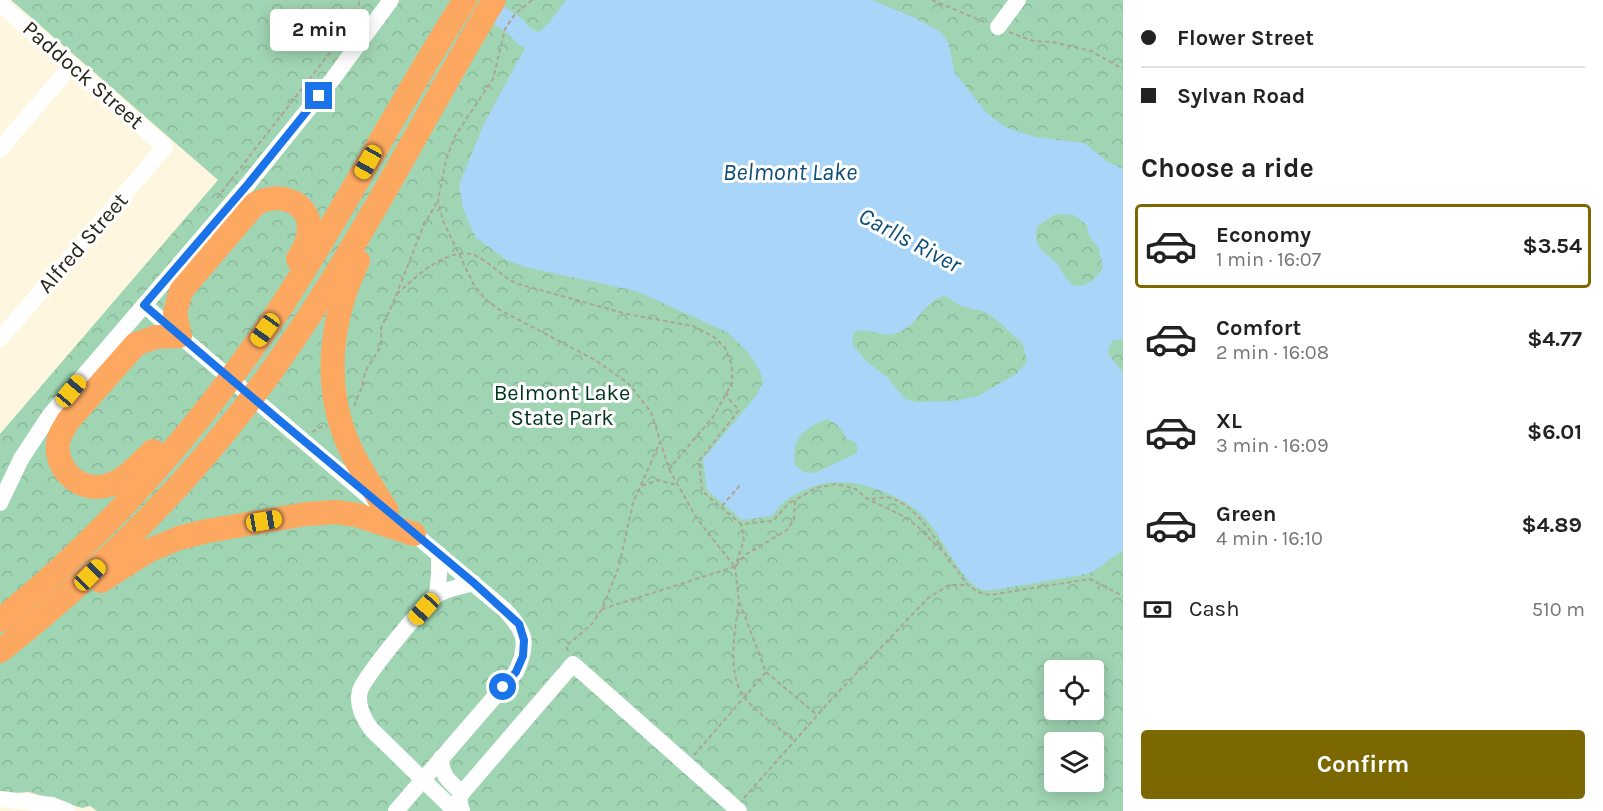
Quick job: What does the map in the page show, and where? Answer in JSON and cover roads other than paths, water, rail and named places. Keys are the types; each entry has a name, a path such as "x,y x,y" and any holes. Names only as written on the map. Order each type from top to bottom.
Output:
{"highway":[{"path":"0,620 48,579 152,472 195,423 247,355 281,307 348,199 378,143 465,0"},
{"path":"0,651 90,575 139,527 187,475 268,375 328,287 494,0"},
{"path":"385,192 342,299 336,324 332,360 334,397 345,438 355,459 387,511"},
{"path":"195,423 156,448 127,474 107,486 93,487 80,484 64,470 59,457 59,438 64,428 130,350 141,340 180,336 175,313 181,291 250,208 260,201 274,197 287,199 297,205 307,218 309,228 308,241 295,264 281,307"},
{"path":"38,621 136,557 193,534 326,512 367,517 414,534"}],"street":[{"path":"0,503 21,459 45,422 306,112 391,0"},
{"path":"998,27 1018,0"},
{"name":"Paddock Street","path":"0,4 165,147"},
{"path":"0,149 71,66"},
{"name":"Alfred Street","path":"0,339 165,147"},
{"path":"144,305 474,583 519,624 524,640 523,656 516,672 396,811"},
{"path":"437,595 439,554"},
{"path":"455,811 371,729 362,715 358,699 362,686 373,668 437,595 474,583"},
{"path":"462,811 459,799 462,793 573,664 737,809"},
{"path":"441,758 444,777 462,793"},
{"path":"0,799 52,805 67,811"}],"water":[{"name":"Belmont Lake","path":"566,0 872,0 941,32 948,42 955,73 986,112 1005,127 1035,137 1084,143 1108,162 1123,169 1123,339 1112,341 1108,350 1109,355 1123,373 1123,551 1087,574 983,590 966,578 933,527 918,511 880,490 851,483 825,483 808,488 788,499 772,516 742,520 707,490 703,459 757,395 763,382 760,371 747,351 727,332 636,291 525,267 507,260 476,238 463,208 459,185 484,124 526,46 522,39 526,33 534,36 548,24","holes":["1056,214 1074,215 1087,225 1088,234 1099,249 1103,268 1094,279 1087,283 1074,286 1058,265 1039,247 1036,238 1037,226","945,296 961,306 986,312 1023,344 1027,362 1016,374 978,396 953,401 916,402 905,399 887,377 866,361 852,344 854,332 896,333 909,326 937,299","826,419 836,424 846,438 857,444 857,453 815,473 804,472 795,465 795,448 797,441 805,431"]}],"waterway":[{"name":"Carlls River","path":"500,16 524,36 546,48"}],"park label":[{"name":"Belmont Lake State Park","path":"562,406"}]}
